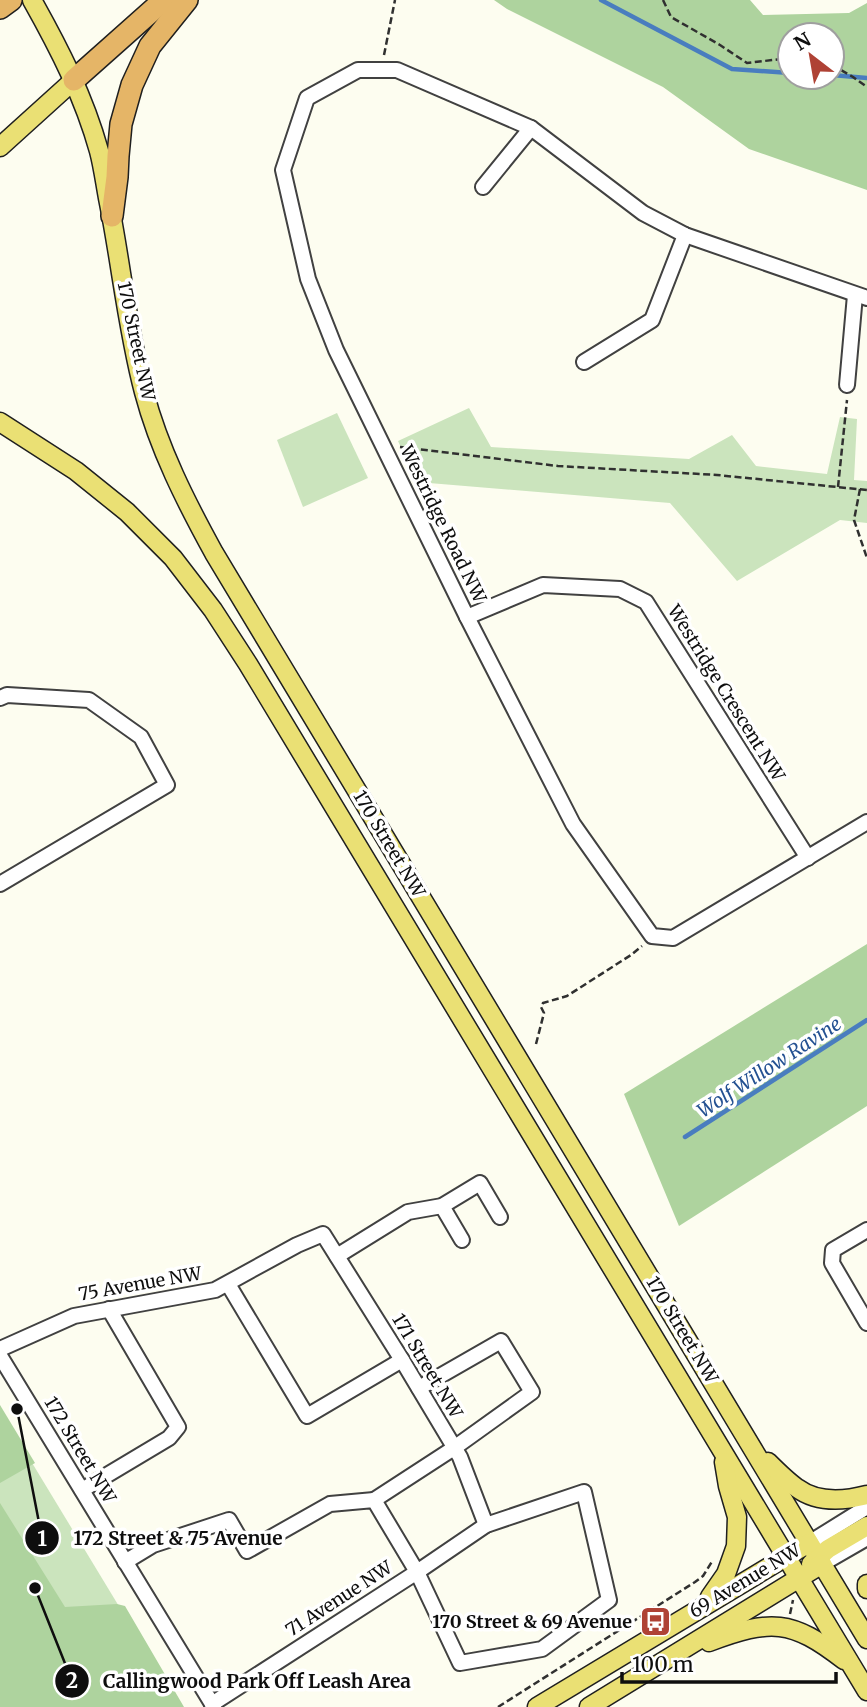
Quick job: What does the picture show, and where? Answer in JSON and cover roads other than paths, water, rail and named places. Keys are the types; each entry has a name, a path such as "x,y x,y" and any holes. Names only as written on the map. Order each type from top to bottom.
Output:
{"highway":[{"path":"0,8 11,0"},
{"path":"74,80 164,0"},
{"path":"111,216 121,124 132,85 150,46 187,0"}],"main road":[{"name":"170 Street NW","path":"32,0 60,49 88,116 99,153 130,328 145,393 168,461 193,516 867,1639"},
{"path":"0,147 74,80"},
{"name":"170 Street NW","path":"0,422 76,471 127,512 173,558 213,610 786,1556 797,1586 867,1691"},
{"path":"754,1450 799,1490 820,1498 847,1500 867,1495"},
{"path":"704,1605 726,1574 736,1545 737,1517 722,1452"},
{"path":"816,1554 867,1526"},
{"name":"69 Avenue NW","path":"537,1707 786,1556 816,1554"},
{"name":"69 Avenue NW","path":"589,1707 670,1657 797,1586 816,1554"},
{"path":"867,1584 867,1589"},
{"path":"670,1657 741,1631 776,1626 805,1634 852,1665"}],"street":[{"name":"Westridge Road NW","path":"808,858 673,938 652,936 573,824 467,617 336,350 308,279 283,170 307,98 358,70 397,70 531,128 643,214 685,235 861,297 847,385"},
{"path":"483,187 531,128"},
{"path":"584,362 652,320 685,235"},
{"name":"Westridge Crescent NW","path":"467,617 543,585 620,589 646,603 808,858"},
{"path":"0,698 7,695 89,700 141,737 167,785 0,884"},
{"path":"808,858 867,822"},
{"path":"337,1256 408,1212 442,1206 480,1183 500,1217"},
{"path":"442,1206 462,1240"},
{"path":"867,1230 833,1250 832,1264 867,1323"},
{"name":"171 Street NW","path":"323,1234 460,1457 486,1525"},
{"name":"75 Avenue NW","path":"0,1349 74,1316 215,1290 297,1245 323,1234"},
{"path":"228,1284 307,1416 402,1360"},
{"path":"82,1490 169,1437 178,1427 109,1309"},
{"path":"125,1562 153,1545 229,1520 247,1551 330,1504 374,1500 454,1448 532,1392 502,1341 419,1388"},
{"name":"172 Street NW","path":"0,1356 213,1705"},
{"name":"71 Avenue NW","path":"213,1705 486,1525 584,1492 609,1600 542,1649 460,1663 416,1572"},
{"path":"374,1500 416,1572"},
{"path":"816,1554 867,1507"},
{"path":"816,1554 867,1538"}],"waterway":[{"path":"601,0 732,69 776,72"},
{"path":"846,76 867,78"},
{"name":"Wolf Willow Ravine","path":"685,1137 867,1020"}],"place":[{"name":"172 Street & 75 Avenue","path":"17,1409"},
{"name":"Callingwood Park Off Leash Area","path":"35,1588"},
{"name":"170 Street & 69 Avenue","path":"655,1622"}]}
